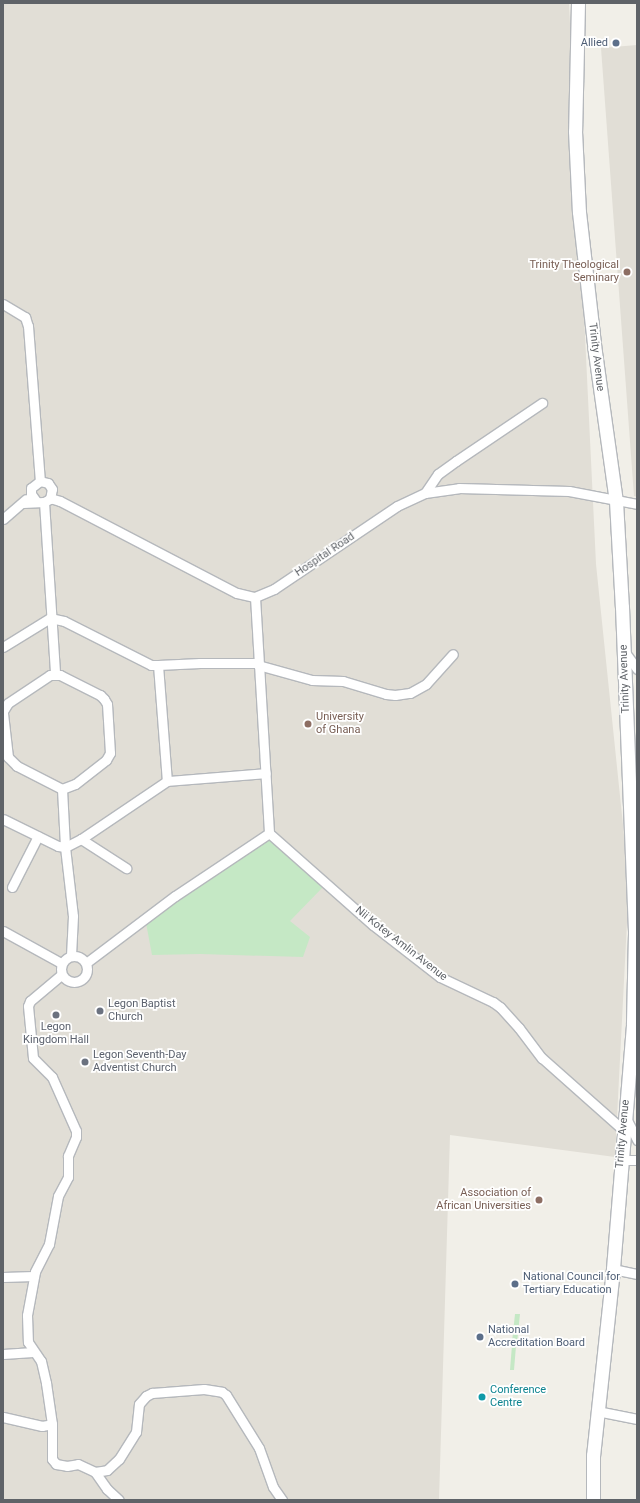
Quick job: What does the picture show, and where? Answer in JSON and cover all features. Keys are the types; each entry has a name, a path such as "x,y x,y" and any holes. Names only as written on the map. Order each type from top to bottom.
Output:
{"street":[{"name":"Trinity Avenue","path":"578,3 575,131 580,220 595,352 616,501 624,651 635,934 635,1025 633,1073 624,1113 613,1269 594,1455 593,1500"},
{"path":"3,304 25,317 28,326 40,481"},
{"path":"425,493 438,474 542,402"},
{"path":"43,498 33,484 40,481 48,482 50,485 43,498 55,674"},
{"name":"Hospital Road","path":"255,597 274,589 397,506 425,493 459,488 569,491 637,504"},
{"path":"3,519 23,503 43,498 60,501 230,590 246,596 255,597 269,833 175,896 86,963"},
{"path":"3,647 50,618 64,621 151,665 200,663 258,664 312,680 343,681 386,694 395,695 410,693 426,684 453,654"},
{"path":"624,651 637,669"},
{"path":"158,665 166,781"},
{"path":"55,674 96,693 104,699 107,704 110,746 110,753 106,760 75,784 62,789 12,762 8,757 4,734 3,712 8,703 50,675 55,674"},
{"path":"3,820 65,847 81,839 166,781 266,773"},
{"path":"62,789 65,847 73,916 71,956"},
{"name":"Nii Kotey Amlin Avenue","path":"269,833 373,925 440,977 493,1002 519,1028 542,1058 623,1130"},
{"path":"12,887 38,836"},
{"path":"81,839 126,868"},
{"path":"3,931 61,963"},
{"path":"61,963 71,956 80,957 86,963 86,975 80,981 72,983 61,975"},
{"path":"61,963 61,975"},
{"path":"61,975 30,1001 28,1006 33,1058 52,1077 76,1131 68,1156 68,1177 58,1196 49,1244 34,1276 26,1321 28,1342 42,1365 52,1424 52,1459 56,1464 78,1464 95,1472 107,1489 119,1500"},
{"path":"624,1113 637,1140"},
{"path":"621,1160 637,1160"},
{"path":"613,1269 637,1274"},
{"path":"3,1277 34,1276"},
{"path":"3,1354 33,1352"},
{"path":"95,1472 108,1470 120,1459 136,1432 139,1404 146,1396 152,1393 204,1388 222,1392 226,1395 259,1448 273,1487 282,1500"},
{"path":"598,1411 637,1419"},
{"path":"3,1417 42,1426 52,1424"}],"shaded area":[{"name":"University of Ghana","path":"3,3 569,3 596,564 629,883 615,1157 450,1135 439,1500 3,1500"},
{"name":"Trinity Theological Seminary","path":"637,45 637,497 634,496 601,48"}],"green space":[{"path":"268,838 323,887 290,921 310,937 303,957 200,954 152,955 146,923"},
{"path":"515,1314 520,1314 517,1343 512,1342"},
{"path":"512,1345 516,1346 514,1370 510,1370"}],"place":[{"name":"Allied","path":"616,43"},
{"name":"Trinity Theological Seminary","path":"627,272"},
{"name":"University of Ghana","path":"308,724"},
{"name":"Legon Baptist Church","path":"100,1011"},
{"name":"Legon Kingdom Hall","path":"56,1015"},
{"name":"Legon Seventh-Day Adventist Church","path":"85,1062"},
{"name":"Association of African Universities","path":"539,1200"},
{"name":"National Council for Tertiary Education","path":"515,1284"},
{"name":"National Accreditation Board","path":"480,1337"},
{"name":"Conference Centre","path":"482,1397"}]}
